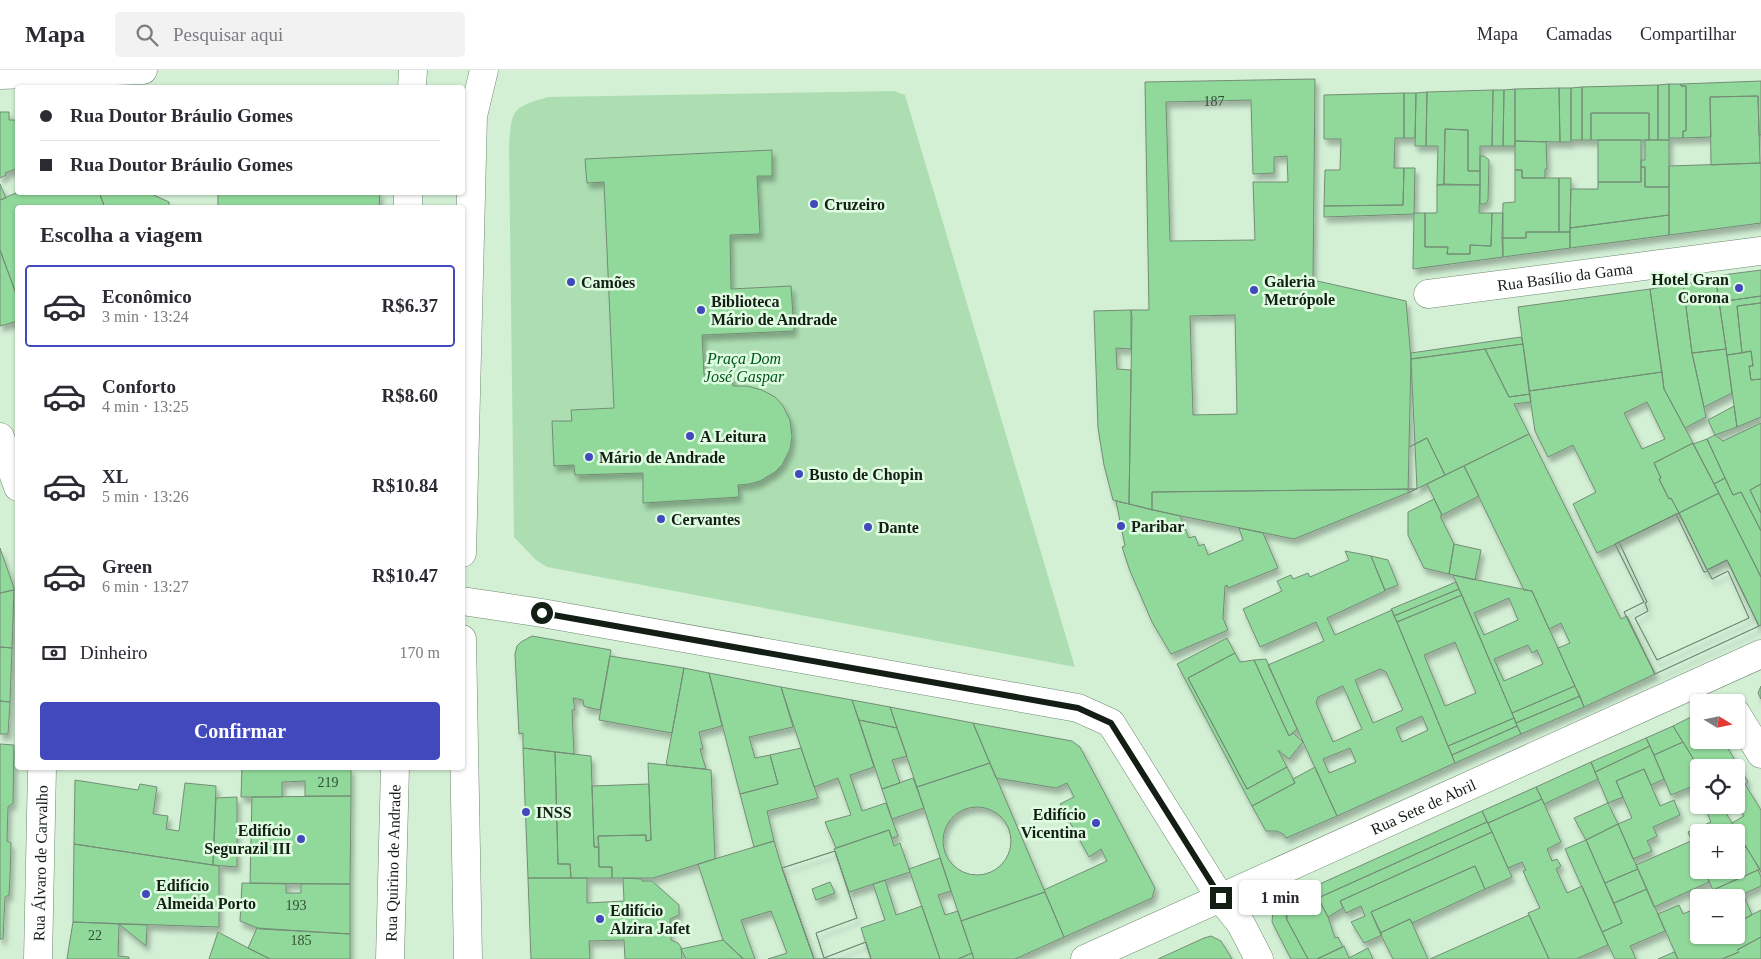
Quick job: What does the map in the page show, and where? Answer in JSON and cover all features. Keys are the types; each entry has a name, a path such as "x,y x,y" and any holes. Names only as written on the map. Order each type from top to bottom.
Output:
{"street":[{"path":"0,75 143,70"},
{"path":"412,85 413,70"},
{"path":"465,434 473,116 484,70"},
{"name":"Rua Basílio da Gama","path":"1428,294 1761,250"},
{"path":"0,437 15,478"},
{"path":"465,601 542,613 1078,708 1111,723 1221,898 1241,924 1260,959"},
{"name":"Rua Sete de Abril","path":"1085,959 1761,654"},
{"path":"1714,676 1725,694"},
{"path":"1745,728 1761,754"},
{"name":"Rua Álvaro de Carvalho","path":"38,959 42,770"},
{"name":"Rua Quirino de Andrade","path":"390,959 395,770"},
{"path":"464,770 468,959"}],"green space":[{"name":"Praça Dom José Gaspar","path":"894,91 905,95 1075,667 547,567 536,560 514,537 509,148 511,126 515,112 526,104 548,97"}],"building":[{"name":"Galeria Metrópole","path":"1315,79 1313,280 1406,301 1411,359 1417,489 1152,492 1152,510 1129,504 1131,310 1149,310 1145,82","holes":["1235,315 1237,414 1193,415 1190,316"]},
{"path":"1761,81 1761,135 1759,135 1758,96 1710,97 1711,137 1683,138 1683,131 1686,131 1686,86 1681,86 1681,84"},
{"path":"1669,84 1669,140 1658,140 1658,85"},
{"path":"1669,84 1686,86 1686,131 1683,131 1683,138 1669,138"},
{"path":"1658,85 1658,140 1649,140 1649,113 1591,113 1591,140 1582,140 1582,87"},
{"path":"1582,87 1582,140 1571,140 1571,88"},
{"path":"1559,88 1571,88 1571,142 1560,142"},
{"path":"1559,88 1560,142 1515,141 1515,89"},
{"path":"1515,89 1515,146 1503,146 1504,90"},
{"path":"1493,90 1492,146 1480,146 1480,171 1468,171 1468,130 1445,129 1444,184 1437,185 1438,146 1426,146 1427,92"},
{"path":"1493,90 1504,90 1503,146 1492,146"},
{"path":"1427,92 1426,146 1415,146 1416,93"},
{"path":"1404,93 1404,138 1395,138 1394,168 1404,168 1403,205 1324,206 1325,170 1340,170 1341,139 1324,139 1324,95"},
{"path":"1404,93 1416,93 1415,138 1404,138"},
{"path":"1758,96 1760,163 1711,165 1710,97"},
{"path":"1251,100 1253,174 1274,173 1274,157 1287,156 1288,182 1253,182 1255,240 1170,241 1166,102"},
{"path":"0,112 9,112 9,120 15,120 15,169 5,173 6,175 0,178"},
{"path":"1591,113 1649,113 1649,140 1591,140"},
{"path":"1445,129 1468,130 1468,171 1480,171 1480,185 1444,184"},
{"path":"1598,140 1641,140 1641,182 1598,182"},
{"path":"1645,140 1669,140 1669,187 1645,187 1645,167 1641,167 1641,160 1645,160"},
{"path":"1515,141 1546,142 1547,169 1545,169 1545,178 1522,178 1522,170 1515,170"},
{"name":"Biblioteca Mário de Andrade","path":"772,150 772,176 757,176 760,234 730,235 731,289 791,286 794,331 702,335 704,375 732,374 733,386 747,386 762,390 775,397 783,406 790,420 792,437 790,449 782,465 775,472 760,481 738,485 739,497 643,503 643,473 575,475 574,465 554,466 552,421 572,421 571,410 614,408 604,182 587,183 585,159"},
{"path":"1480,156 1484,156 1489,160 1488,200 1485,204 1480,204"},
{"path":"1761,163 1761,223 1669,235 1669,166"},
{"path":"1641,167 1645,167 1645,187 1669,187 1669,215 1570,228 1571,189 1598,189 1598,182 1641,182"},
{"path":"1404,168 1415,168 1414,214 1324,217 1324,206 1403,205"},
{"path":"1515,170 1522,170 1522,178 1559,178 1559,232 1526,232 1526,238 1502,238 1503,203 1515,202"},
{"path":"1559,178 1571,178 1570,232 1559,232"},
{"path":"0,184 6,198 0,200"},
{"path":"1437,185 1480,185 1479,213 1492,213 1491,246 1470,245 1470,254 1447,254 1448,247 1425,247 1425,213 1437,213"},
{"path":"15,193 15,195 100,195 104,205 15,205 15,291 0,250 0,200"},
{"path":"100,195 154,195 169,202 169,205 104,205"},
{"path":"218,195 380,195 379,205 218,205"},
{"path":"1414,213 1425,213 1425,247 1448,247 1447,254 1470,254 1470,245 1491,246 1492,213 1503,213 1503,257 1413,269"},
{"path":"1669,215 1669,235 1570,248 1570,228"},
{"path":"1526,232 1570,232 1570,248 1503,257 1502,238 1526,238"},
{"path":"0,250 15,291 15,322 0,326"},
{"name":"Hotel Gran Corona","path":"1761,270 1761,296 1719,302 1715,276"},
{"path":"1716,280 1726,349 1692,353 1683,284"},
{"path":"1683,284 1692,353 1706,417 1685,428 1664,389 1650,289"},
{"path":"1650,289 1662,372 1529,391 1518,307"},
{"path":"1761,296 1761,303 1737,306 1742,353 1727,355 1719,302"},
{"path":"1761,303 1761,379 1751,380 1749,366 1753,366 1751,351 1742,353 1737,306"},
{"path":"1131,310 1131,349 1116,348 1117,369 1131,370 1129,504 1113,500 1104,465 1098,428 1094,311"},
{"path":"1521,337 1523,344 1411,359 1411,353"},
{"path":"1523,344 1530,394 1509,397 1485,349"},
{"path":"1485,349 1509,397 1530,394 1531,402 1514,404 1529,434 1445,475 1427,438 1409,447 1411,359"},
{"path":"1726,349 1732,393 1704,407 1692,353"},
{"path":"1751,351 1753,366 1749,366 1751,380 1761,379 1761,417 1737,427 1727,355"},
{"path":"1662,372 1664,389 1693,443 1654,463 1661,478 1659,479 1669,499 1671,498 1679,513 1597,553 1573,504 1596,492 1573,445 1548,457 1535,431 1529,391","holes":["1647,402 1665,439 1642,449 1624,413"]},
{"path":"1734,406 1737,427 1715,435 1708,420"},
{"path":"1761,423 1761,484 1750,490 1761,513 1761,531 1741,492 1733,495 1707,439 1715,435 1723,441"},
{"path":"1529,434 1621,619 1627,616 1655,674 1584,707 1558,648 1570,643 1561,623 1549,629 1532,591 1524,590 1464,466"},
{"path":"1427,438 1445,475 1408,493 1409,447"},
{"path":"1707,439 1725,478 1714,484 1693,444"},
{"path":"1693,443 1719,493 1679,513 1671,498 1669,499 1659,479 1661,478 1654,463"},
{"path":"1464,466 1479,496 1442,515 1427,484"},
{"path":"1725,478 1733,495 1741,492 1761,531 1761,577 1714,484"},
{"path":"1761,484 1761,513 1750,490"},
{"path":"1417,489 1294,539 1152,510 1152,492"},
{"path":"1719,493 1761,577 1761,625 1759,626 1727,560 1707,570 1679,513"},
{"path":"1434,499 1454,544 1449,574 1424,568 1408,535 1408,512"},
{"path":"1116,501 1180,516 1189,538 1195,536 1199,546 1204,544 1208,555 1243,540 1239,528 1263,533 1278,568 1228,588 1227,585 1225,586 1223,618 1228,630 1171,654 1152,622 1130,571 1122,547 1125,546"},
{"path":"1679,513 1707,570 1727,560 1759,626 1655,674 1624,612 1644,602 1615,544 1619,542 1647,602 1645,603 1648,611 1635,618 1657,660 1749,618 1728,571 1712,579 1708,571 1704,572 1676,514"},
{"path":"1679,513 1707,570 1727,560 1759,626 1655,674 1624,612 1644,602 1615,544"},
{"path":"1676,514 1704,572 1708,571 1712,579 1728,571 1749,618 1657,660 1635,618 1648,611 1645,603 1647,602 1619,542"},
{"path":"1454,544 1481,550 1475,580 1449,574"},
{"path":"0,548 14,590 0,593"},
{"path":"1345,551 1371,556 1385,591 1327,618 1335,635 1392,610 1455,763 1337,816 1268,665 1324,641 1316,622 1260,647 1243,609 1282,591 1277,581 1291,575 1293,579 1308,573 1310,577 1349,560","holes":["1380,669 1386,672 1403,710 1373,723 1355,680","1343,686 1362,729 1333,742 1316,703 1318,697","1422,716 1428,730 1402,742 1396,728","1350,748 1356,762 1329,773 1323,759"]},
{"path":"1371,556 1388,560 1398,585 1385,590"},
{"path":"1453,575 1532,591 1575,686 1512,713","holes":["1509,598 1518,620 1484,635 1474,613","1528,645 1532,653 1537,650 1543,664 1504,681 1494,659"]},
{"path":"1456,582 1459,589 1394,616 1391,609"},
{"path":"1459,589 1462,595 1397,622 1394,616"},
{"path":"14,590 12,648 0,647 0,593"},
{"path":"1462,595 1514,718 1448,746 1397,622","holes":["1455,642 1476,693 1445,706 1424,655"]},
{"path":"532,636 611,650 600,710 584,706 583,700 573,698 575,710 572,710 574,754 523,748 523,733 519,734 515,654 517,646"},
{"path":"1227,638 1235,653 1188,678 1247,789 1287,767 1295,783 1252,806 1177,664"},
{"path":"0,647 12,648 10,702 0,701"},
{"path":"1235,653 1240,662 1254,660 1289,736 1293,733 1303,742 1289,759 1278,750 1287,767 1247,789 1188,678"},
{"path":"610,656 684,668 672,733 599,720"},
{"path":"1266,659 1297,729 1289,736 1254,660"},
{"path":"684,668 709,673 722,726 699,732 703,749 700,749 706,769 666,765"},
{"path":"709,673 781,687 793,727 749,737 755,758 770,755 778,784 740,794"},
{"path":"1575,686 1580,696 1516,723 1512,713"},
{"path":"1761,686 1761,699 1758,693"},
{"path":"781,687 852,700 874,767 850,775 862,811 886,803 898,836 892,838 889,830 836,848 825,822 851,815 838,778 814,787"},
{"path":"1580,696 1584,707 1521,734 1516,723"},
{"path":"852,700 890,707 897,728 859,720"},
{"path":"0,701 10,702 8,734 0,734"},
{"path":"890,707 973,723 990,763 917,787"},
{"path":"1514,718 1517,726 1452,755 1448,746"},
{"path":"1690,718 1690,749 1728,749 1734,759 1693,759 1673,726"},
{"path":"859,720 897,728 907,756 892,760 900,783 882,789"},
{"name":"Edifício Vicentina","path":"973,723 1072,741 1080,747 1155,888 1152,898 1064,937 1044,890 1107,861 1101,849 1089,857 1060,804 1074,797 1067,783 1056,788 996,778"},
{"path":"1517,726 1521,734 1455,763 1452,755"},
{"path":"1673,726 1683,742 1654,755 1646,738"},
{"path":"1646,738 1650,746 1595,772 1591,762"},
{"path":"1683,742 1693,759 1690,759 1690,787 1671,795 1654,755"},
{"path":"0,744 14,745 13,803 8,807 7,841 11,843 9,895 5,897 3,939 0,939"},
{"path":"1650,746 1664,779 1651,785 1644,769 1616,781 1623,797 1608,803 1595,772"},
{"path":"523,748 555,752 558,864 570,864 571,878 528,878"},
{"path":"801,748 818,798 767,811 774,841 754,847 740,794 778,784 770,755"},
{"path":"555,752 591,756 594,847 599,847 599,867 612,867 612,878 571,878 570,864 558,864"},
{"path":"1591,762 1598,779 1544,804 1536,787"},
{"path":"648,763 711,770 715,859 653,878 612,878 612,867 599,867 598,836 646,835 646,841 651,840"},
{"path":"990,763 1045,892 961,921 917,787"},
{"path":"1315,767 1337,816 1286,838 1277,831 1266,831 1252,806 1295,783 1293,779"},
{"path":"1644,769 1660,806 1674,800 1680,815 1653,827 1657,836 1647,841 1652,851 1633,859 1618,824 1632,818 1616,781"},
{"path":"242,770 351,770 351,796 305,796 305,781 282,782 282,797 241,797"},
{"path":"913,778 924,808 892,819 882,789"},
{"path":"75,780 138,790 140,784 157,787 153,814 168,816 166,829 179,831 185,783 216,786 213,865 74,844"},
{"path":"649,784 651,840 646,841 646,835 598,836 599,847 594,847 592,786"},
{"path":"1745,784 1761,810 1761,872 1745,845 1745,824 1732,823 1744,816"},
{"path":"1536,787 1542,799 1488,823 1482,811"},
{"name":"Edifício Segurazil III","path":"351,796 350,884 250,883 252,797"},
{"path":"237,797 237,867 213,865 216,798"},
{"path":"1542,799 1561,842 1547,849 1552,861 1557,859 1561,866 1556,869 1567,893 1582,886 1608,945 1576,959 1549,959 1528,913 1540,908 1523,871 1526,870 1522,862 1508,868 1488,823"},
{"path":"1608,803 1618,824 1586,840 1574,818"},
{"path":"977,807 990,810 1001,817 1008,828 1011,841 1008,854 1001,865 990,872 977,875 964,872 953,865 946,854 943,841 946,828 953,817 964,810"},
{"path":"1482,811 1487,822 1318,898 1313,887"},
{"path":"1708,814 1726,814 1732,824 1706,824 1711,822"},
{"path":"1487,822 1492,832 1340,901 1343,908 1328,917 1318,898"},
{"path":"1618,824 1638,869 1605,883 1586,840"},
{"path":"889,830 894,846 900,843 910,872 849,892 834,849"},
{"path":"1492,832 1512,877 1485,889 1475,866 1371,912 1382,935 1364,943 1351,922 1365,916 1361,906 1346,913 1340,901"},
{"path":"1586,840 1622,923 1602,932 1565,849"},
{"path":"774,841 814,959 768,959 787,953 771,911 741,920 755,959 744,959 723,940 698,864"},
{"path":"1690,841 1690,879 1708,879 1709,882 1654,907 1636,865"},
{"name":"Edifício Almeida Porto","path":"74,844 219,866 219,927 73,922"},
{"path":"1745,848 1760,869 1745,876"},
{"path":"835,851 857,918 816,933 824,958 866,942 871,959 814,959 782,868","holes":["830,882 835,893 816,900 812,889"]},
{"path":"835,851 857,918 816,933 824,958 866,942 871,959 814,959 782,868"},
{"path":"940,858 951,891 938,895 945,915 958,911 972,953 958,959 940,959 909,869"},
{"path":"1475,866 1485,889 1412,923 1410,919 1380,933 1371,912"},
{"path":"1638,869 1647,889 1614,903 1605,883"},
{"path":"1758,870 1761,877 1761,886 1745,893 1745,889 1715,889 1738,879 1745,879 1745,876"},
{"name":"Edifício Alzira Jafet","path":"528,878 587,878 587,903 624,901 623,878 652,881 679,905 679,915 670,919 671,940 678,943 681,947 682,959 625,959 624,940 589,941 590,959 531,959"},
{"path":"1708,879 1738,879 1715,889 1713,889"},
{"path":"885,880 896,915 922,906 940,959 871,959 861,928 885,920 873,884"},
{"path":"242,883 286,884 286,893 301,893 301,884 350,884 350,934 260,929 240,921"},
{"path":"1311,884 1328,917 1335,938 1338,937 1343,947 1317,959 1308,959 1286,918 1287,913 1291,909 1285,897"},
{"path":"1647,889 1665,931 1630,946 1636,959 1615,959 1602,932 1622,923 1614,903"},
{"path":"1045,892 1064,937 1015,959 974,959 961,921"},
{"path":"1285,897 1291,909 1287,913 1287,920 1308,959 1291,959 1272,922 1273,910 1277,902"},
{"path":"1745,899 1752,915 1745,918"},
{"path":"1679,905 1683,914 1690,911 1690,944 1745,944 1745,918 1761,910 1761,937 1737,950 1739,952 1722,959 1678,959 1658,914"},
{"path":"1529,915 1549,959 1430,959"},
{"path":"1410,919 1428,959 1393,959 1380,933"},
{"path":"73,922 119,924 118,956 129,957 129,959 67,959"},
{"path":"119,924 147,925 146,946"},
{"path":"257,928 350,934 350,959 270,959 248,948"},
{"path":"218,932 248,948 270,959 209,959"},
{"path":"1211,936 1221,941 1232,959 1158,959 1204,938"},
{"path":"1761,937 1761,959 1722,959 1739,952 1737,950"},
{"path":"723,940 741,959 686,959 681,949"},
{"path":"1344,946 1349,958 1368,948 1373,959 1317,959"},
{"path":"1674,952 1678,959 1658,959"},
{"path":"972,953 974,959 958,959"}],"place":[{"name":"Cruzeiro","path":"814,204"},
{"name":"Camões","path":"571,282"},
{"name":"Hotel Gran Corona","path":"1739,288"},
{"name":"Galeria Metrópole","path":"1254,290"},
{"name":"Biblioteca Mário de Andrade","path":"701,310"},
{"name":"A Leitura","path":"690,436"},
{"name":"Mário de Andrade","path":"589,457"},
{"name":"Busto de Chopin","path":"799,474"},
{"name":"Cervantes","path":"661,519"},
{"name":"Paribar","path":"1121,526"},
{"name":"Dante","path":"868,527"},
{"name":"INSS","path":"526,812"},
{"name":"Edifício Vicentina","path":"1096,823"},
{"name":"Edifício Segurazil III","path":"301,839"},
{"name":"Edifício Almeida Porto","path":"146,894"},
{"name":"Edifício Alzira Jafet","path":"600,919"}],"route":[{"path":"542,613 1078,708 1111,723 1221,898"}]}
